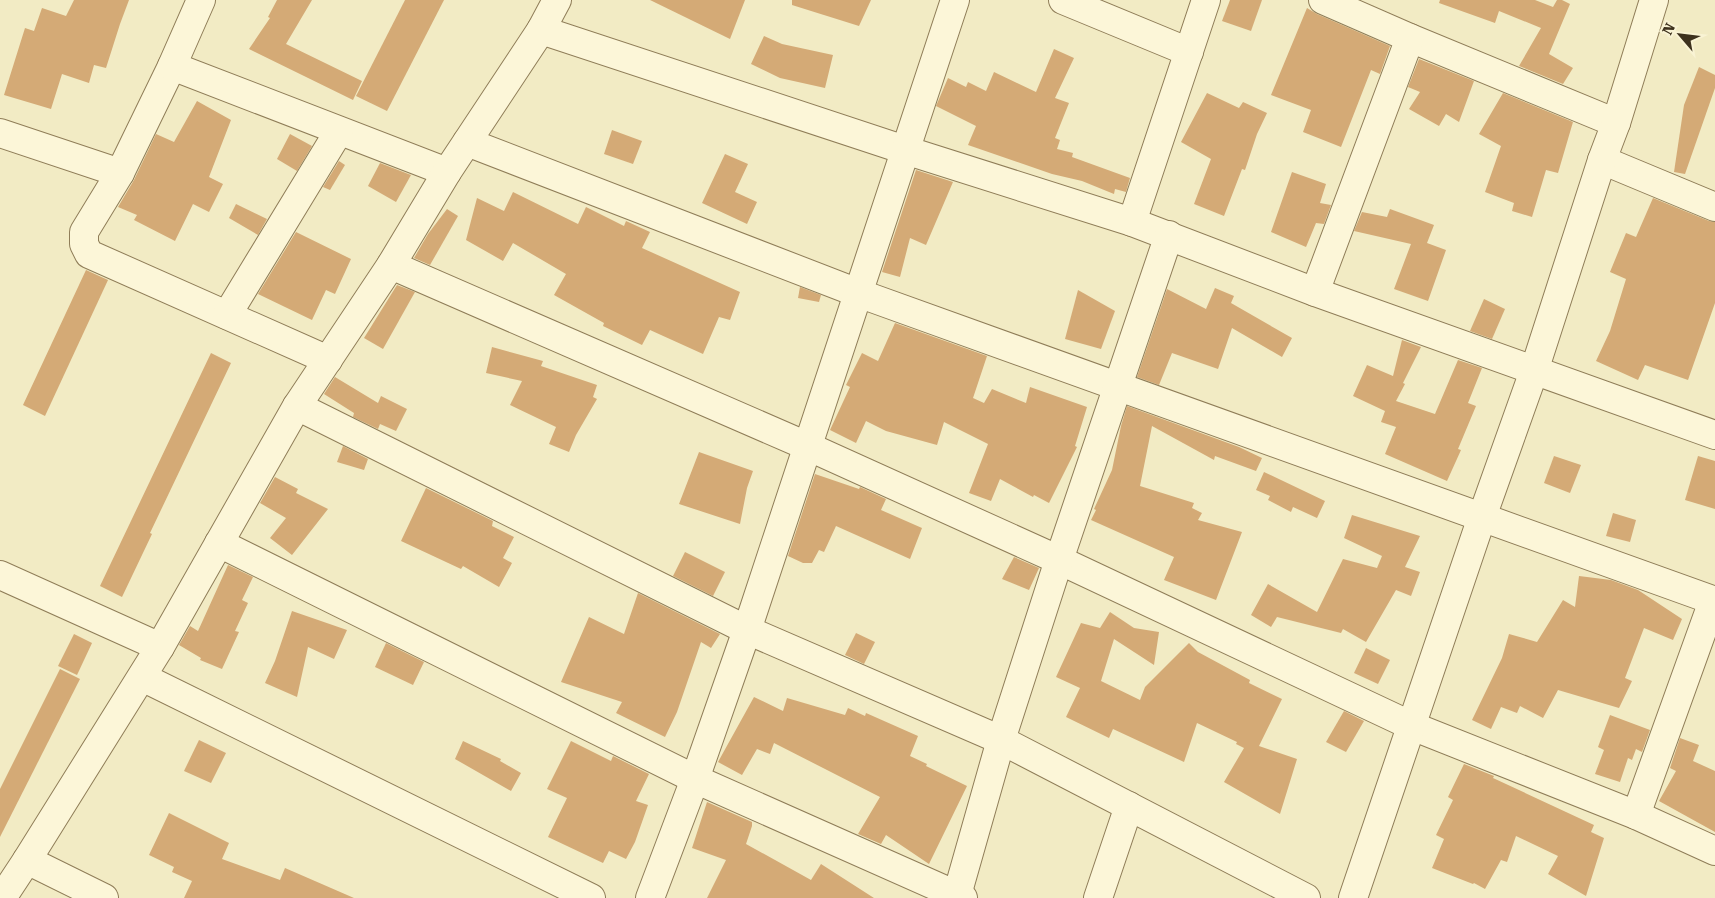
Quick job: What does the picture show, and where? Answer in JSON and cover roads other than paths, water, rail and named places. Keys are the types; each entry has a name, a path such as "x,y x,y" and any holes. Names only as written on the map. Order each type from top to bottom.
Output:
{"street":[{"path":"201,0 172,66 120,173 84,232 84,244 89,254 328,360"},
{"path":"2,898 160,647 297,406 391,265 447,172 541,30 557,0"},
{"path":"650,898 695,779 747,630 955,0"},
{"path":"1063,0 1189,52"},
{"path":"1132,222 1206,0"},
{"path":"1323,0 1616,123"},
{"path":"1353,898 1482,517 1534,371 1602,160 1616,123 1654,0"},
{"path":"541,30 905,150 1132,222 1315,292 1715,435"},
{"path":"1315,292 1410,38"},
{"path":"172,66 447,172"},
{"path":"227,315 339,131"},
{"path":"0,133 120,173"},
{"path":"467,142 858,293 1714,601 1636,815"},
{"path":"1602,160 1715,207"},
{"path":"219,543 695,779 960,896 1001,740 1059,560 1169,235"},
{"path":"391,265 807,446 1059,560 1412,726 1636,815 1715,850"},
{"path":"297,406 747,630 1001,740 1306,898"},
{"path":"0,575 160,647"},
{"path":"142,677 591,898"},
{"path":"1098,898 1129,806"},
{"path":"27,860 104,898"}]}
